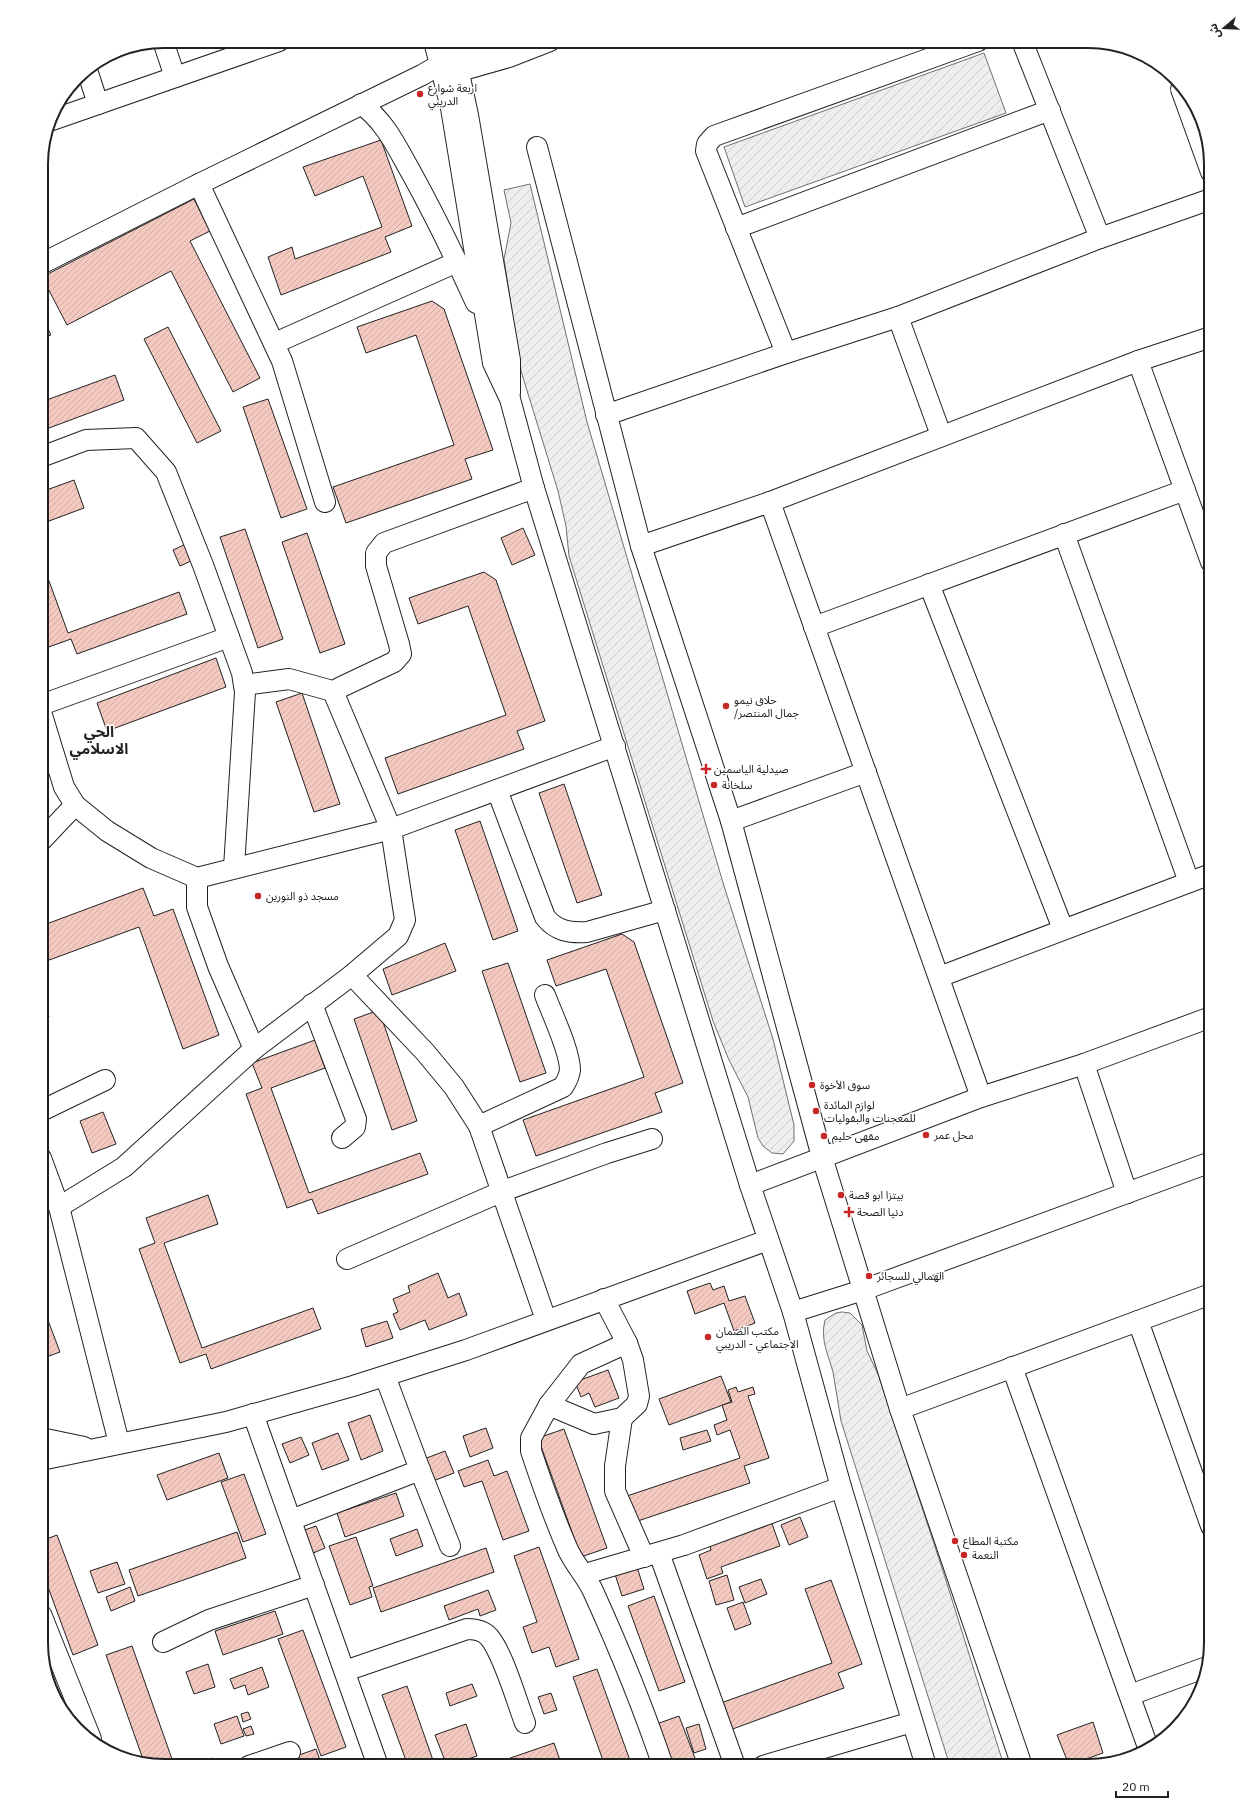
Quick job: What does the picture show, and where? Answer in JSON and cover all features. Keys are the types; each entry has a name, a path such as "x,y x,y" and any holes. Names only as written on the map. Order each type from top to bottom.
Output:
{"street":[{"path":"165,48 175,77"},
{"path":"57,118 175,77 249,48"},
{"path":"439,48 450,62 468,114 510,360 510,399"},
{"path":"48,260 361,104 450,62 487,48"},
{"path":"450,62 517,48"},
{"path":"786,353 706,151 707,144 714,136 959,48"},
{"path":"1025,48 1100,238"},
{"path":"450,62 468,206 493,363 510,399 534,488 750,1186 793,1312 841,1487 924,1759"},
{"path":"89,76 98,104"},
{"path":"361,104 373,112 385,126 422,193 486,324"},
{"path":"736,228 1050,110"},
{"path":"538,146 606,415 641,546 731,821 822,1156 900,1409 1020,1759"},
{"path":"199,184 275,343 326,502"},
{"path":"606,415 786,353 898,317 1100,238 1204,201"},
{"path":"275,343 457,262"},
{"path":"898,317 941,435"},
{"path":"641,546 770,502 941,435 1138,361 1204,339"},
{"path":"1138,361 1204,543"},
{"path":"48,454 86,440 136,438 166,472 203,565 242,673 244,685 244,708 234,868"},
{"path":"58,1207 124,1167 254,1049 352,975 398,936 404,920 391,829 336,700 336,692 339,688 394,662 401,654 376,566 376,553 384,543 534,488"},
{"path":"814,627 1185,490"},
{"path":"770,502 981,1097"},
{"path":"1064,534 1189,882"},
{"path":"929,584 1063,929"},
{"path":"48,702 229,637"},
{"path":"244,685 289,679 336,692"},
{"path":"48,735 64,787 75,805 107,831 139,850 197,878 391,829 615,746"},
{"path":"731,821 866,772"},
{"path":"497,790 545,917 552,926 573,933 587,932 665,910"},
{"path":"48,834 75,805"},
{"path":"939,977 1204,877"},
{"path":"197,878 197,907 218,966 254,1049"},
{"path":"352,975 425,1052 454,1087 479,1126 546,1320"},
{"path":"479,1126 563,1087 568,1079 570,1069 567,1054 545,995"},
{"path":"312,1004 356,1119 355,1127 342,1138"},
{"path":"750,1186 822,1156 981,1097 1084,1064 1204,1020"},
{"path":"1084,1064 1127,1193"},
{"path":"48,1108 105,1080"},
{"path":"347,1259 502,1191 607,1153 652,1139"},
{"path":"793,1312 863,1290 1204,1165"},
{"path":"48,1178 58,1207 119,1443"},
{"path":"48,1458 226,1422 385,1376 768,1240"},
{"path":"900,1409 1204,1297"},
{"path":"549,1405 594,1424 622,1418 637,1404 640,1396 633,1360 627,1343 604,1299"},
{"path":"1138,1321 1204,1506"},
{"path":"627,1343 581,1364 549,1405 531,1438 531,1450 568,1550 577,1567 584,1574 593,1590 634,1686 660,1759"},
{"path":"1012,1368 1147,1743"},
{"path":"385,1376 450,1546"},
{"path":"253,1414 376,1759"},
{"path":"622,1418 615,1466 615,1491 651,1555 732,1759"},
{"path":"48,1440 91,1449"},
{"path":"291,1520 420,1470"},
{"path":"584,1574 684,1545 841,1487"},
{"path":"163,1642 209,1620 314,1585"},
{"path":"345,1671 467,1629 476,1629 489,1636 497,1649 525,1723"},
{"path":"48,1631 89,1731"},
{"path":"1130,1695 1201,1669"},
{"path":"787,1759 912,1722"},
{"path":"270,1759 290,1752"}],"shaded area":[{"path":"984,53 1006,113 745,207 724,147"},
{"path":"530,184 587,422 724,886 773,1039 794,1125 794,1141 783,1154 772,1153 763,1146 758,1138 748,1097 729,1060 713,1021 569,556 566,526 558,491 521,371 504,259 511,223 504,190"},
{"path":"836,1313 850,1313 862,1325 867,1351 878,1374 943,1571 1002,1759 948,1759 841,1421 833,1372 823,1334 825,1320"}],"building":[{"path":"381,140 412,226 385,237 391,252 281,295 268,257 292,247 295,259 382,227 363,176 315,196 303,167"},
{"path":"194,199 210,231 190,241 260,378 233,392 171,271 67,325 48,289 48,274"},
{"path":"432,301 444,309 493,450 465,459 472,479 346,523 333,487 454,445 416,335 366,353 357,327"},
{"path":"168,327 221,431 197,443 144,339"},
{"path":"48,329 51,335 48,336"},
{"path":"115,375 124,400 48,428 48,399"},
{"path":"268,399 307,509 281,518 243,407"},
{"path":"74,480 84,508 48,521 48,489"},
{"path":"523,528 535,555 512,565 501,538"},
{"path":"245,529 283,639 258,648 220,537"},
{"path":"307,533 345,644 320,653 282,542"},
{"path":"186,544 193,560 180,566 173,550"},
{"path":"484,572 496,580 545,721 517,731 524,749 398,794 385,758 506,715 468,606 418,624 409,598"},
{"path":"48,578 68,633 179,592 187,614 77,654 71,639 48,647"},
{"path":"216,658 226,687 107,731 97,703"},
{"path":"302,693 340,804 314,812 276,702"},
{"path":"564,784 602,895 577,903 539,793"},
{"path":"480,821 518,931 493,940 455,830"},
{"path":"143,888 154,916 173,909 219,1035 183,1049 139,927 48,960 48,923"},
{"path":"622,934 634,942 683,1083 655,1093 662,1112 536,1156 523,1120 644,1077 606,969 556,986 547,960"},
{"path":"445,943 456,971 392,995 383,969"},
{"path":"508,963 546,1073 520,1082 482,971"},
{"path":"379,1010 417,1121 392,1130 354,1019"},
{"path":"315,1040 325,1068 271,1088 309,1193 420,1153 428,1174 318,1214 312,1199 287,1208 246,1094 262,1088 252,1063"},
{"path":"103,1112 116,1144 92,1153 80,1121"},
{"path":"208,1195 218,1224 164,1243 202,1348 313,1308 321,1329 211,1369 206,1354 180,1363 139,1249 155,1243 146,1218"},
{"path":"438,1273 448,1298 459,1293 467,1315 429,1330 425,1320 400,1330 393,1314 398,1312 393,1299 410,1292 408,1286"},
{"path":"710,1283 713,1290 724,1286 729,1301 745,1296 755,1323 734,1331 724,1303 695,1314 687,1291"},
{"path":"48,1320 60,1352 48,1356"},
{"path":"387,1321 393,1338 366,1347 361,1329"},
{"path":"608,1370 619,1398 595,1407 589,1393 581,1397 575,1382"},
{"path":"721,1376 731,1402 669,1425 659,1399"},
{"path":"736,1387 738,1392 753,1387 755,1394 748,1396 769,1458 744,1466 750,1483 635,1522 627,1496 740,1458 730,1430 717,1435 714,1425 727,1420 722,1405 732,1402 728,1390"},
{"path":"370,1415 383,1451 361,1460 348,1423"},
{"path":"486,1428 493,1448 470,1457 463,1436"},
{"path":"564,1429 607,1548 581,1557 538,1438"},
{"path":"707,1430 711,1441 683,1450 680,1438"},
{"path":"338,1433 349,1460 322,1470 312,1443"},
{"path":"301,1437 309,1455 290,1463 282,1444"},
{"path":"445,1451 454,1473 433,1481 424,1459"},
{"path":"219,1453 228,1478 167,1500 157,1475"},
{"path":"488,1460 494,1476 507,1471 529,1531 503,1540 482,1481 464,1487 458,1471"},
{"path":"244,1474 266,1534 243,1542 221,1482"},
{"path":"396,1493 404,1516 345,1537 337,1513"},
{"path":"800,1517 808,1537 789,1545 781,1525"},
{"path":"771,1521 780,1546 721,1567 723,1573 707,1579 699,1555 711,1550 709,1543"},
{"path":"316,1526 325,1548 311,1554 302,1531"},
{"path":"417,1529 423,1546 396,1556 390,1539"},
{"path":"237,1532 246,1558 138,1596 129,1570"},
{"path":"57,1535 98,1645 73,1655 48,1587 48,1538"},
{"path":"356,1537 373,1586 369,1587 372,1597 350,1605 329,1546"},
{"path":"539,1547 579,1659 556,1667 549,1647 532,1653 523,1627 537,1622 514,1556"},
{"path":"486,1548 494,1572 381,1612 373,1588"},
{"path":"117,1562 125,1584 98,1593 90,1571"},
{"path":"636,1564 644,1589 622,1596 614,1571"},
{"path":"727,1575 734,1600 716,1605 709,1581"},
{"path":"761,1579 767,1594 745,1603 739,1587"},
{"path":"831,1580 862,1664 838,1673 844,1688 730,1730 721,1703 832,1663 805,1589"},
{"path":"130,1587 135,1601 111,1611 106,1597"},
{"path":"488,1590 496,1610 480,1616 478,1609 449,1620 444,1606"},
{"path":"654,1596 685,1682 659,1691 628,1606"},
{"path":"743,1602 751,1624 735,1630 727,1608"},
{"path":"275,1611 283,1634 223,1655 215,1631"},
{"path":"303,1630 346,1747 321,1756 278,1639"},
{"path":"132,1646 172,1759 142,1757 106,1655"},
{"path":"208,1664 215,1687 194,1694 186,1672"},
{"path":"262,1667 269,1687 248,1695 245,1685 234,1689 230,1679"},
{"path":"597,1669 629,1759 602,1759 573,1677"},
{"path":"472,1684 477,1696 450,1706 446,1693"},
{"path":"407,1686 433,1759 405,1759 382,1695"},
{"path":"551,1693 557,1710 544,1714 538,1697"},
{"path":"248,1712 251,1719 243,1722 241,1714"},
{"path":"237,1716 244,1736 221,1744 214,1724"},
{"path":"679,1716 695,1759 663,1759 651,1726"},
{"path":"1093,1722 1103,1753 1086,1759 1067,1759 1057,1735"},
{"path":"466,1724 477,1756 468,1759 444,1759 435,1735"},
{"path":"699,1724 706,1749 694,1753 686,1728"},
{"path":"251,1726 254,1734 246,1736 243,1729"},
{"path":"554,1743 560,1759 507,1759"},
{"path":"316,1749 320,1759 288,1759"}],"place":[{"name":"اربعة شوارع الدريبي","path":"420,94"},
{"name":"حلاق نيمو /جمال المنتصر","path":"726,706"},
{"name":"صيدلية الياسمين","path":"706,769"},
{"name":"سلخانة","path":"714,785"},
{"name":"مسجد ذو النورين","path":"258,896"},
{"name":"سوق الأخوة","path":"812,1085"},
{"name":"لوازم المائدة للمعجنات والبقوليات","path":"816,1111"},
{"name":"محل عمر","path":"926,1135"},
{"name":"مقهى حليم","path":"824,1136"},
{"name":"بيتزا ابو قصة","path":"841,1195"},
{"name":"دنيا الصحة","path":"849,1212"},
{"name":"الهمالي للسجائر","path":"869,1276"},
{"name":"مكتب الضمان الاجتماعي - الدريبي","path":"708,1337"},
{"name":"مكتبة المطاع","path":"955,1541"},
{"name":"النعمة","path":"964,1555"}],"district":[{"name":"الحي الاسلامي","path":"99,740"}]}
